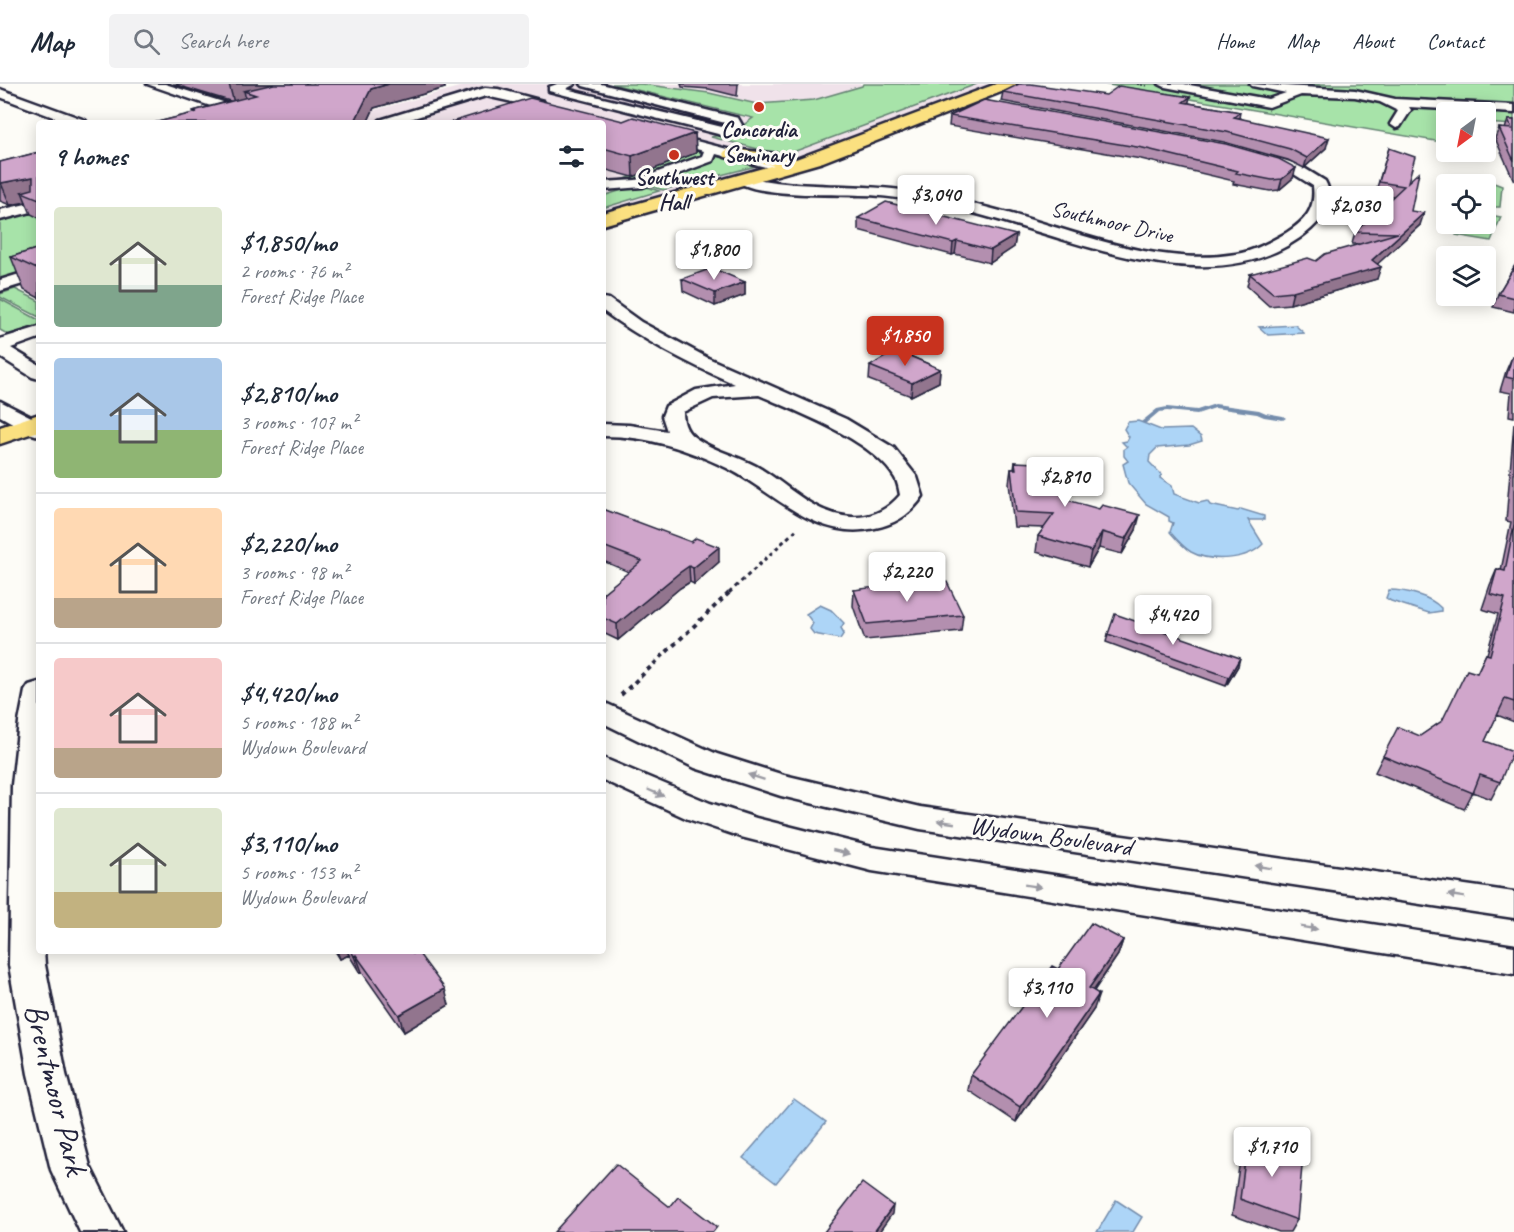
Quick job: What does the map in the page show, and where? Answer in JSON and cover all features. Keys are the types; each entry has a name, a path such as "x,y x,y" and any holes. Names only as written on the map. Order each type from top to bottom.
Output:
{"main road":[{"path":"606,218 818,158 1009,84"},
{"path":"731,154 772,160 818,158"},
{"path":"719,187 740,174 745,167 744,163 731,154"},
{"path":"0,436 36,426"}],"street":[{"path":"153,84 238,108 210,114"},
{"path":"394,120 519,84"},
{"path":"569,84 553,89 722,130 731,129 736,124 734,121 587,84"},
{"path":"1165,84 1269,103 1297,91"},
{"path":"1221,84 1297,91 1350,89 1394,103 1514,109"},
{"path":"1256,84 1297,91"},
{"path":"492,92 517,104"},
{"path":"0,93 73,120"},
{"path":"967,101 996,107"},
{"path":"1394,103 1405,110 1396,124"},
{"path":"483,107 517,104 544,105"},
{"path":"439,120 450,117"},
{"path":"648,132 784,168"},
{"path":"606,186 638,184 708,158 712,154 711,149"},
{"name":"Southmoor Drive","path":"743,180 768,188 793,191 850,190 912,196 1128,252 1184,260 1224,260 1260,255 1286,242 1316,217 1323,201 1320,184 1294,168 1252,154"},
{"path":"0,215 36,206"},
{"path":"0,286 36,274"},
{"path":"606,305 635,326 701,362 838,423 886,453 906,477 912,496 904,508 892,516 871,524 831,521 799,505 763,479 691,445 678,435 673,426 673,410"},
{"path":"0,347 36,333"},
{"path":"0,347 36,371"},
{"path":"694,396 703,375 701,362"},
{"path":"609,430 673,410 694,396 734,390 762,390"},
{"path":"0,407 36,426"},
{"path":"609,430 691,445"},
{"name":"Wydown Boulevard","path":"612,703 706,761 781,785 920,818 1514,905"},
{"name":"Brentmoor Park","path":"36,706 27,785 27,965 47,1074 71,1170 102,1232"},
{"name":"Wydown Boulevard","path":"606,769 699,811 763,832 872,859 1514,960"}],"path":[{"path":"612,703 801,526"}],"shaded area":[{"path":"470,84 994,84 789,160 606,209 606,120 338,120"}],"green space":[{"path":"612,84 641,84 709,93 757,104 814,100 863,84 977,84 793,152 770,152 711,137 735,131 753,118"},
{"path":"1103,84 1514,84 1514,125 1496,124 1496,102 1436,102 1436,141"},
{"path":"701,149 760,165 663,190 625,179"},
{"path":"1496,184 1502,186 1500,207 1496,207"},
{"path":"644,186 659,191 606,207 606,195"},
{"path":"36,207 36,269 0,280 0,217"},
{"path":"1496,216 1501,217 1496,229"},
{"path":"1456,234 1494,234 1491,241"},
{"path":"15,289 36,300 36,315 0,297 0,294"},
{"path":"0,299 36,318 36,326 9,335 0,330"}],"water":[{"path":"1295,325 1304,333 1268,335 1259,327"},
{"path":"1138,421 1161,430 1191,429 1201,437 1202,441 1189,445 1157,448 1150,455 1149,462 1162,475 1160,478 1172,486 1174,494 1199,503 1207,501 1210,505 1238,511 1241,509 1264,516 1264,520 1248,520 1263,544 1248,554 1219,559 1191,552 1180,543 1170,532 1173,523 1169,521 1169,517 1146,504 1128,483 1123,464 1128,461 1124,456 1124,449 1127,447 1122,442 1127,441 1129,437 1124,429 1128,422"},
{"path":"1389,590 1424,597 1441,608 1441,611 1429,613 1391,601 1386,598"},
{"path":"820,605 831,610 844,623 841,628 844,633 840,639 814,634 810,629 813,623 806,614"},
{"path":"794,1099 826,1122 776,1183 743,1158"},
{"path":"1116,1200 1142,1217 1133,1232 1097,1232"}],"building":[{"path":"274,84 389,84 371,89 356,120 166,120 256,95 244,91"},
{"path":"1019,84 1106,95 1119,86 1190,97 1183,102 1240,112 1234,117 1329,138 1307,158 1290,149 1227,132 1003,92"},
{"path":"530,98 623,121 633,117 695,133 632,156 606,149 606,120 458,120"},
{"path":"984,100 1226,144 1279,159 1296,168 1282,179 1272,180 1236,173 1238,171 1143,148 950,116"},
{"path":"1508,120 1514,120 1514,161 1499,128 1512,129"},
{"path":"1389,148 1415,157 1408,182 1419,172 1411,211 1424,213 1372,260 1381,267 1293,291 1273,293 1250,274 1308,258 1316,261 1325,254 1398,233 1355,232 1404,186 1379,182"},
{"path":"36,153 36,198 22,192 33,189 33,177 0,183 0,162"},
{"path":"886,202 1016,235 991,250 957,241 953,243 858,218"},
{"path":"36,249 36,269 11,257"},
{"path":"1514,267 1514,298 1498,294"},
{"path":"712,268 745,282 715,293 682,279"},
{"path":"893,352 905,352 940,369 912,383 870,366"},
{"path":"1512,357 1514,358 1514,379 1506,377"},
{"path":"1015,462 1056,464 1057,471 1062,471 1067,500 1099,509 1102,505 1140,515 1126,539 1102,532 1091,551 1038,536 1054,514 1016,512 1011,469 1016,469"},
{"path":"606,510 691,542 696,538 719,547 693,568 689,566 679,573 617,624 606,619 606,591 642,561 606,547"},
{"path":"1514,525 1514,702 1505,699 1485,741 1513,751 1500,782 1480,775 1473,793 1383,756 1398,727 1420,736 1442,721 1467,670 1477,673 1486,654 1490,655 1505,598 1490,594 1497,569 1505,571"},
{"path":"947,582 963,615 867,624 854,590 903,583 904,586"},
{"path":"1115,614 1240,658 1229,677 1108,634"},
{"path":"1091,923 1123,940 1089,988 1099,994 1020,1107 971,1075 1052,966 1058,969"},
{"path":"353,954 419,954 445,989 399,1015 356,955"},
{"path":"1248,1137 1303,1156 1297,1220 1240,1199"},
{"path":"616,1164 670,1207 678,1197 717,1227 713,1232 554,1232"},
{"path":"862,1183 893,1206 874,1232 824,1232"}],"waterway":[{"path":"1144,422 1157,411 1167,409 1197,412 1215,406 1283,418"}],"place":[{"name":"Concordia Seminary","path":"759,107"},
{"name":"Southwest Hall","path":"674,155"}]}
